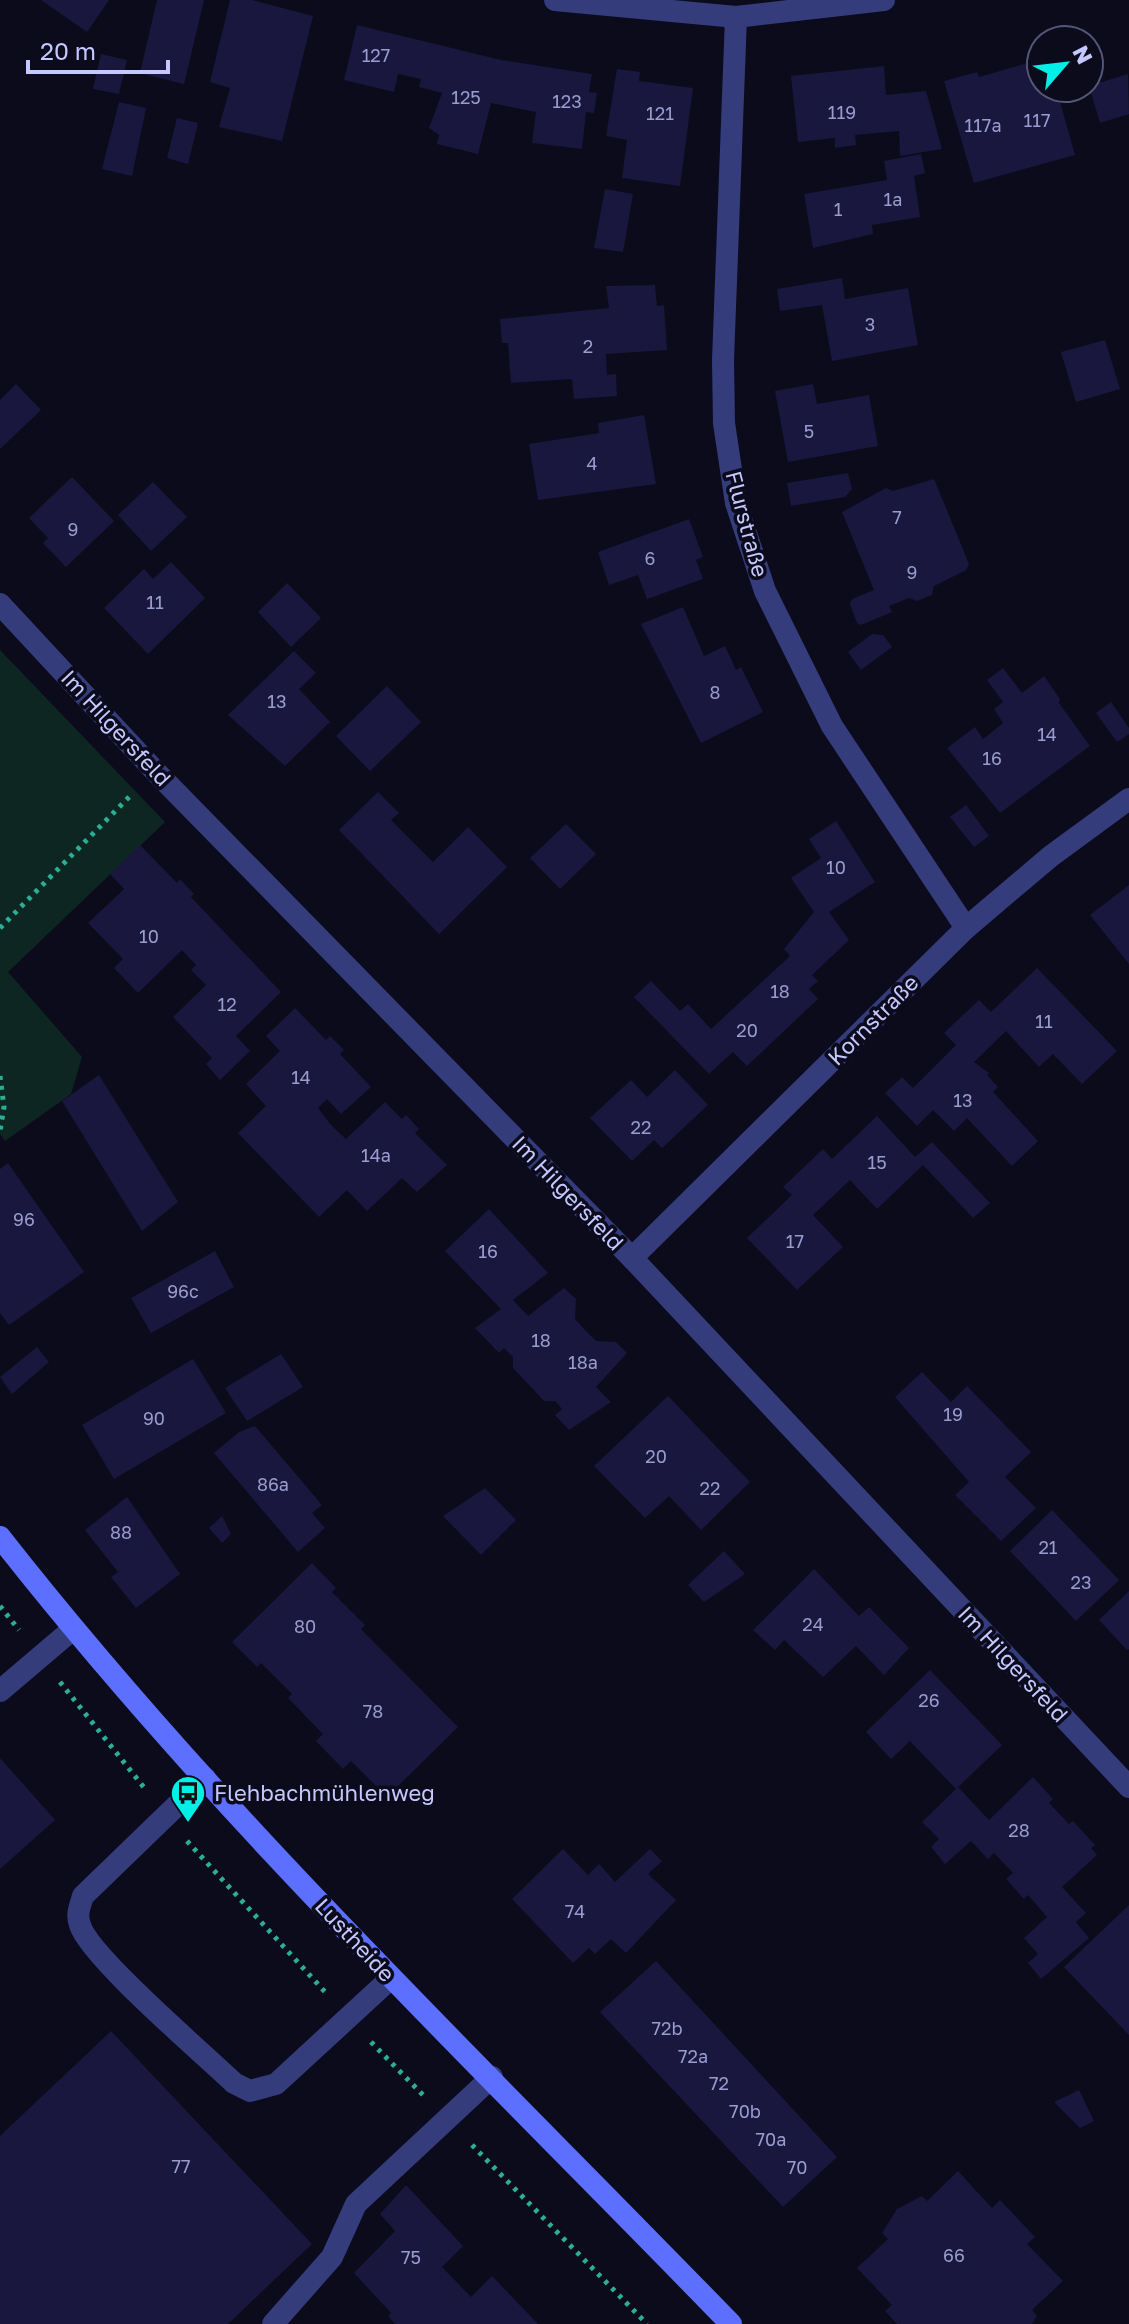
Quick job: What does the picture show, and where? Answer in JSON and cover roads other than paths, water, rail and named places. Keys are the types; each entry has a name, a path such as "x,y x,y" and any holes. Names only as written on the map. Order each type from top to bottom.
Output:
{"main road":[{"name":"Lustheide","path":"0,1537 73,1629 390,1979 492,2077 731,2324"}],"street":[{"path":"555,0 736,17 884,0"},
{"name":"Flurstraße","path":"736,17 723,360 724,423 736,503 765,591 832,726 966,928"},
{"name":"Im Hilgersfeld","path":"0,604 155,771 632,1258 1129,1787"},
{"name":"Kornstraße","path":"632,1258 966,928 1051,856 1129,799"},
{"path":"3,1683 40,1658 73,1629"},
{"path":"205,1778 83,1896 78,1912 80,1927 100,1955 234,2083 250,2091 276,2084 390,1979"},
{"path":"273,2324 332,2257 356,2204 492,2077"}],"place":[{"name":"Flehbachmühlenweg","path":"188,1824"}]}
